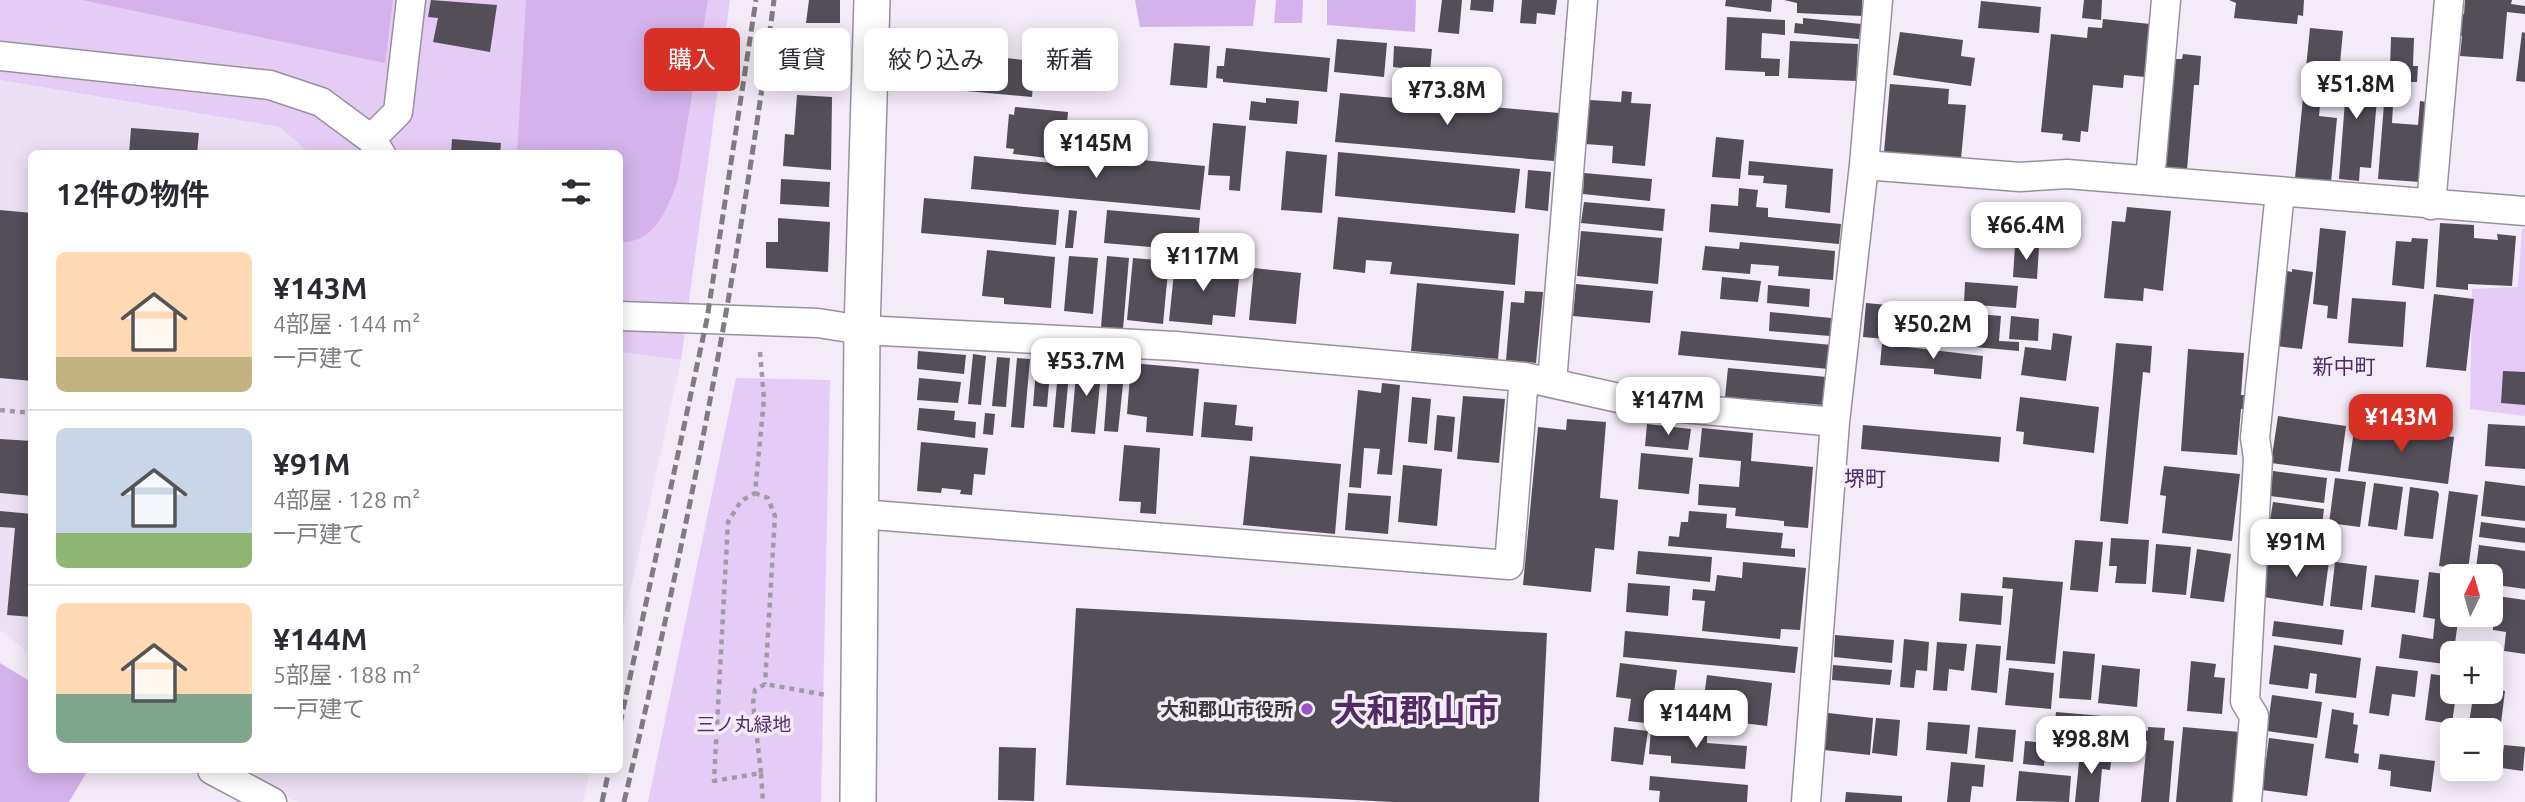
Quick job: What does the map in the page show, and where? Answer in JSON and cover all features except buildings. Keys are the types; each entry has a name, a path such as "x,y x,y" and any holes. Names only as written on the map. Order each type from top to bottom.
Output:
{"street":[{"path":"0,56 270,85 321,102 376,146 398,112 411,0"},
{"path":"858,802 862,330 872,0"},
{"path":"1552,382 1583,0"},
{"path":"1806,802 1835,422 1864,165 1878,0"},
{"path":"2150,180 2166,0"},
{"path":"2431,205 2449,0"},
{"path":"1864,165 2020,177 2067,174 2525,211"},
{"path":"2247,802 2254,716 2245,701 2258,458 2255,438 2280,192"},
{"path":"623,316 818,323 862,330 1175,346 1524,377 1650,405 1835,422"},
{"path":"860,514 1509,565 1524,377"},
{"path":"218,773 272,802"}],"path":[{"path":"755,493 764,399 759,344"},
{"path":"0,410 28,413"},
{"path":"755,493 768,498 775,516 765,684"},
{"path":"755,493 741,501 728,522 714,781 761,773"},
{"path":"762,802 753,703 755,690 765,684 830,696"}],"shaded area":[{"path":"82,0 393,0 385,63"},
{"path":"526,0 708,0 703,28 644,28 644,91 693,91 677,183 669,204 650,231 632,241 623,242 623,150 517,150"},
{"path":"1135,0 1256,0 1253,26 1140,27"},
{"path":"1276,0 1303,0 1302,23 1274,23"},
{"path":"1327,0 1416,0 1415,32 1327,25"},
{"path":"0,80 280,127 306,150 28,150 28,653 0,630"},
{"path":"623,352 681,360 623,624"},
{"path":"0,663 28,680 28,773 86,773 69,802 0,802"},
{"path":"225,773 589,773 583,802 299,802"}],"green space":[{"path":"0,0 730,0 726,28 644,28 644,91 718,91 681,360 623,352 623,150 306,150 280,127 0,80"},
{"path":"2522,229 2525,229 2525,416 2470,409 2472,289 2518,287"},
{"name":"三ノ丸緑地","path":"736,378 830,380 821,802 648,802"}],"railway":[{"path":"623,710 707,319 756,0"},
{"path":"624,802 690,503 728,303 774,0"},
{"path":"602,802 608,773"}],"place":[{"name":"大和郡山市役所","path":"1307,709"}],"district":[{"name":"新中町","path":"2344,366"},
{"name":"堺町","path":"1865,478"},
{"name":"大和郡山市","path":"1416,709"}]}
